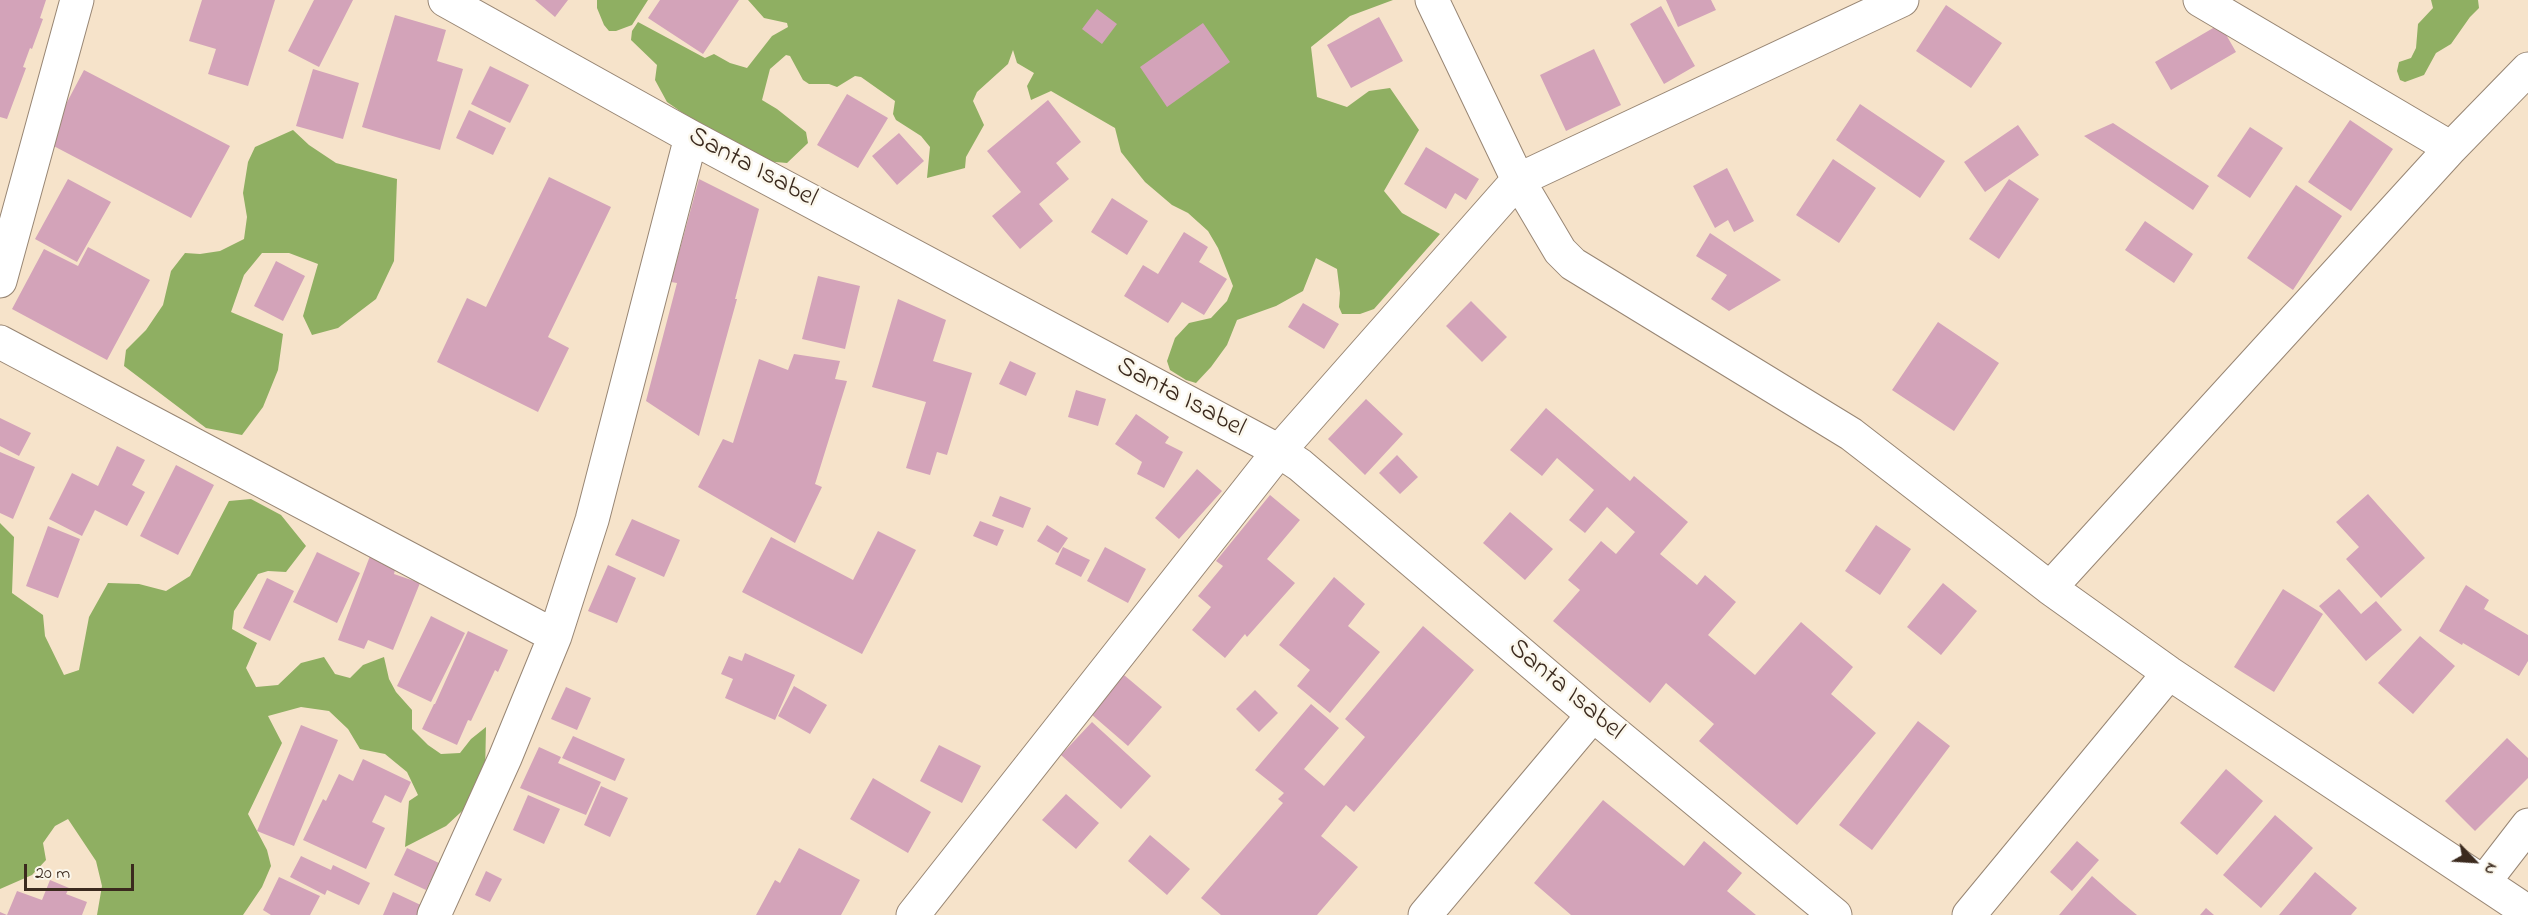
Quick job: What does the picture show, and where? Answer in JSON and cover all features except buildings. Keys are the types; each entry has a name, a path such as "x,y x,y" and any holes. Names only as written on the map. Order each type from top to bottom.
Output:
{"street":[{"path":"0,281 77,0"},
{"name":"Santa Isabel","path":"445,0 691,137 1279,451 1300,465 1593,715 1835,915"},
{"path":"1432,0 1518,180 1560,251 1574,264 1851,434 2050,588 2169,673 2528,912"},
{"path":"913,915 1279,451 1518,180 1902,0"},
{"path":"2200,0 2451,148"},
{"path":"2050,588 2451,148 2528,69"},
{"path":"435,915 505,758 555,636 592,520 691,137"},
{"path":"0,342 555,636"},
{"path":"1969,915 2169,673"},
{"path":"1425,915 1593,715"},
{"path":"2484,882 2528,825"}],"green space":[{"path":"597,0 648,0 632,25 609,31 597,8"},
{"path":"748,0 1393,0 1350,16 1311,47 1317,97 1347,107 1369,91 1390,88 1419,130 1384,191 1402,213 1440,234 1374,309 1360,314 1342,314 1339,307 1337,269 1316,258 1303,291 1276,306 1237,320 1227,345 1211,367 1196,383 1186,380 1170,370 1167,361 1175,338 1189,323 1211,318 1227,301 1233,286 1218,248 1208,231 1188,213 1172,205 1145,182 1121,152 1115,128 1051,91 1031,100 1027,86 1034,73 1017,63 1013,50 1008,64 977,92 973,101 984,125 966,157 965,168 927,178 930,147 921,136 896,120 893,114 895,101 861,77 855,76 837,87 829,84 809,84 803,80 790,56 786,55 770,69 762,100 806,132 808,143 787,163 764,161 720,139 667,102 655,80 657,65 631,40 632,31 638,22 705,58 714,54 730,63 747,68 772,36 788,27 787,23 764,18"},
{"path":"2431,0 2478,0 2479,8 2451,44 2436,53 2424,75 2405,82 2400,80 2397,71 2399,62 2411,58 2416,48 2418,24 2433,8"},
{"path":"293,130 309,145 336,163 397,179 394,261 376,299 338,328 312,335 303,316 318,264 289,253 262,253 244,275 231,312 283,334 278,370 263,407 242,435 206,428 124,366 126,350 146,330 163,305 171,271 185,253 200,254 220,251 244,239 247,217 243,193 248,162 255,147"},
{"path":"251,499 281,515 306,546 286,572 268,571 258,574 234,611 232,629 257,643 246,668 256,687 278,685 301,663 324,657 335,674 350,678 363,665 384,657 389,679 396,692 412,710 412,729 441,754 460,753 471,739 486,727 485,775 474,800 446,826 405,847 409,801 418,795 407,772 385,754 360,749 348,729 329,711 301,707 268,716 282,743 248,814 267,850 271,866 262,887 243,915 97,915 102,886 96,861 68,819 55,826 43,843 46,860 32,875 0,889 0,523 14,537 12,593 43,615 45,636 64,675 79,670 89,617 108,583 139,584 166,591 190,576 229,501"}]}
